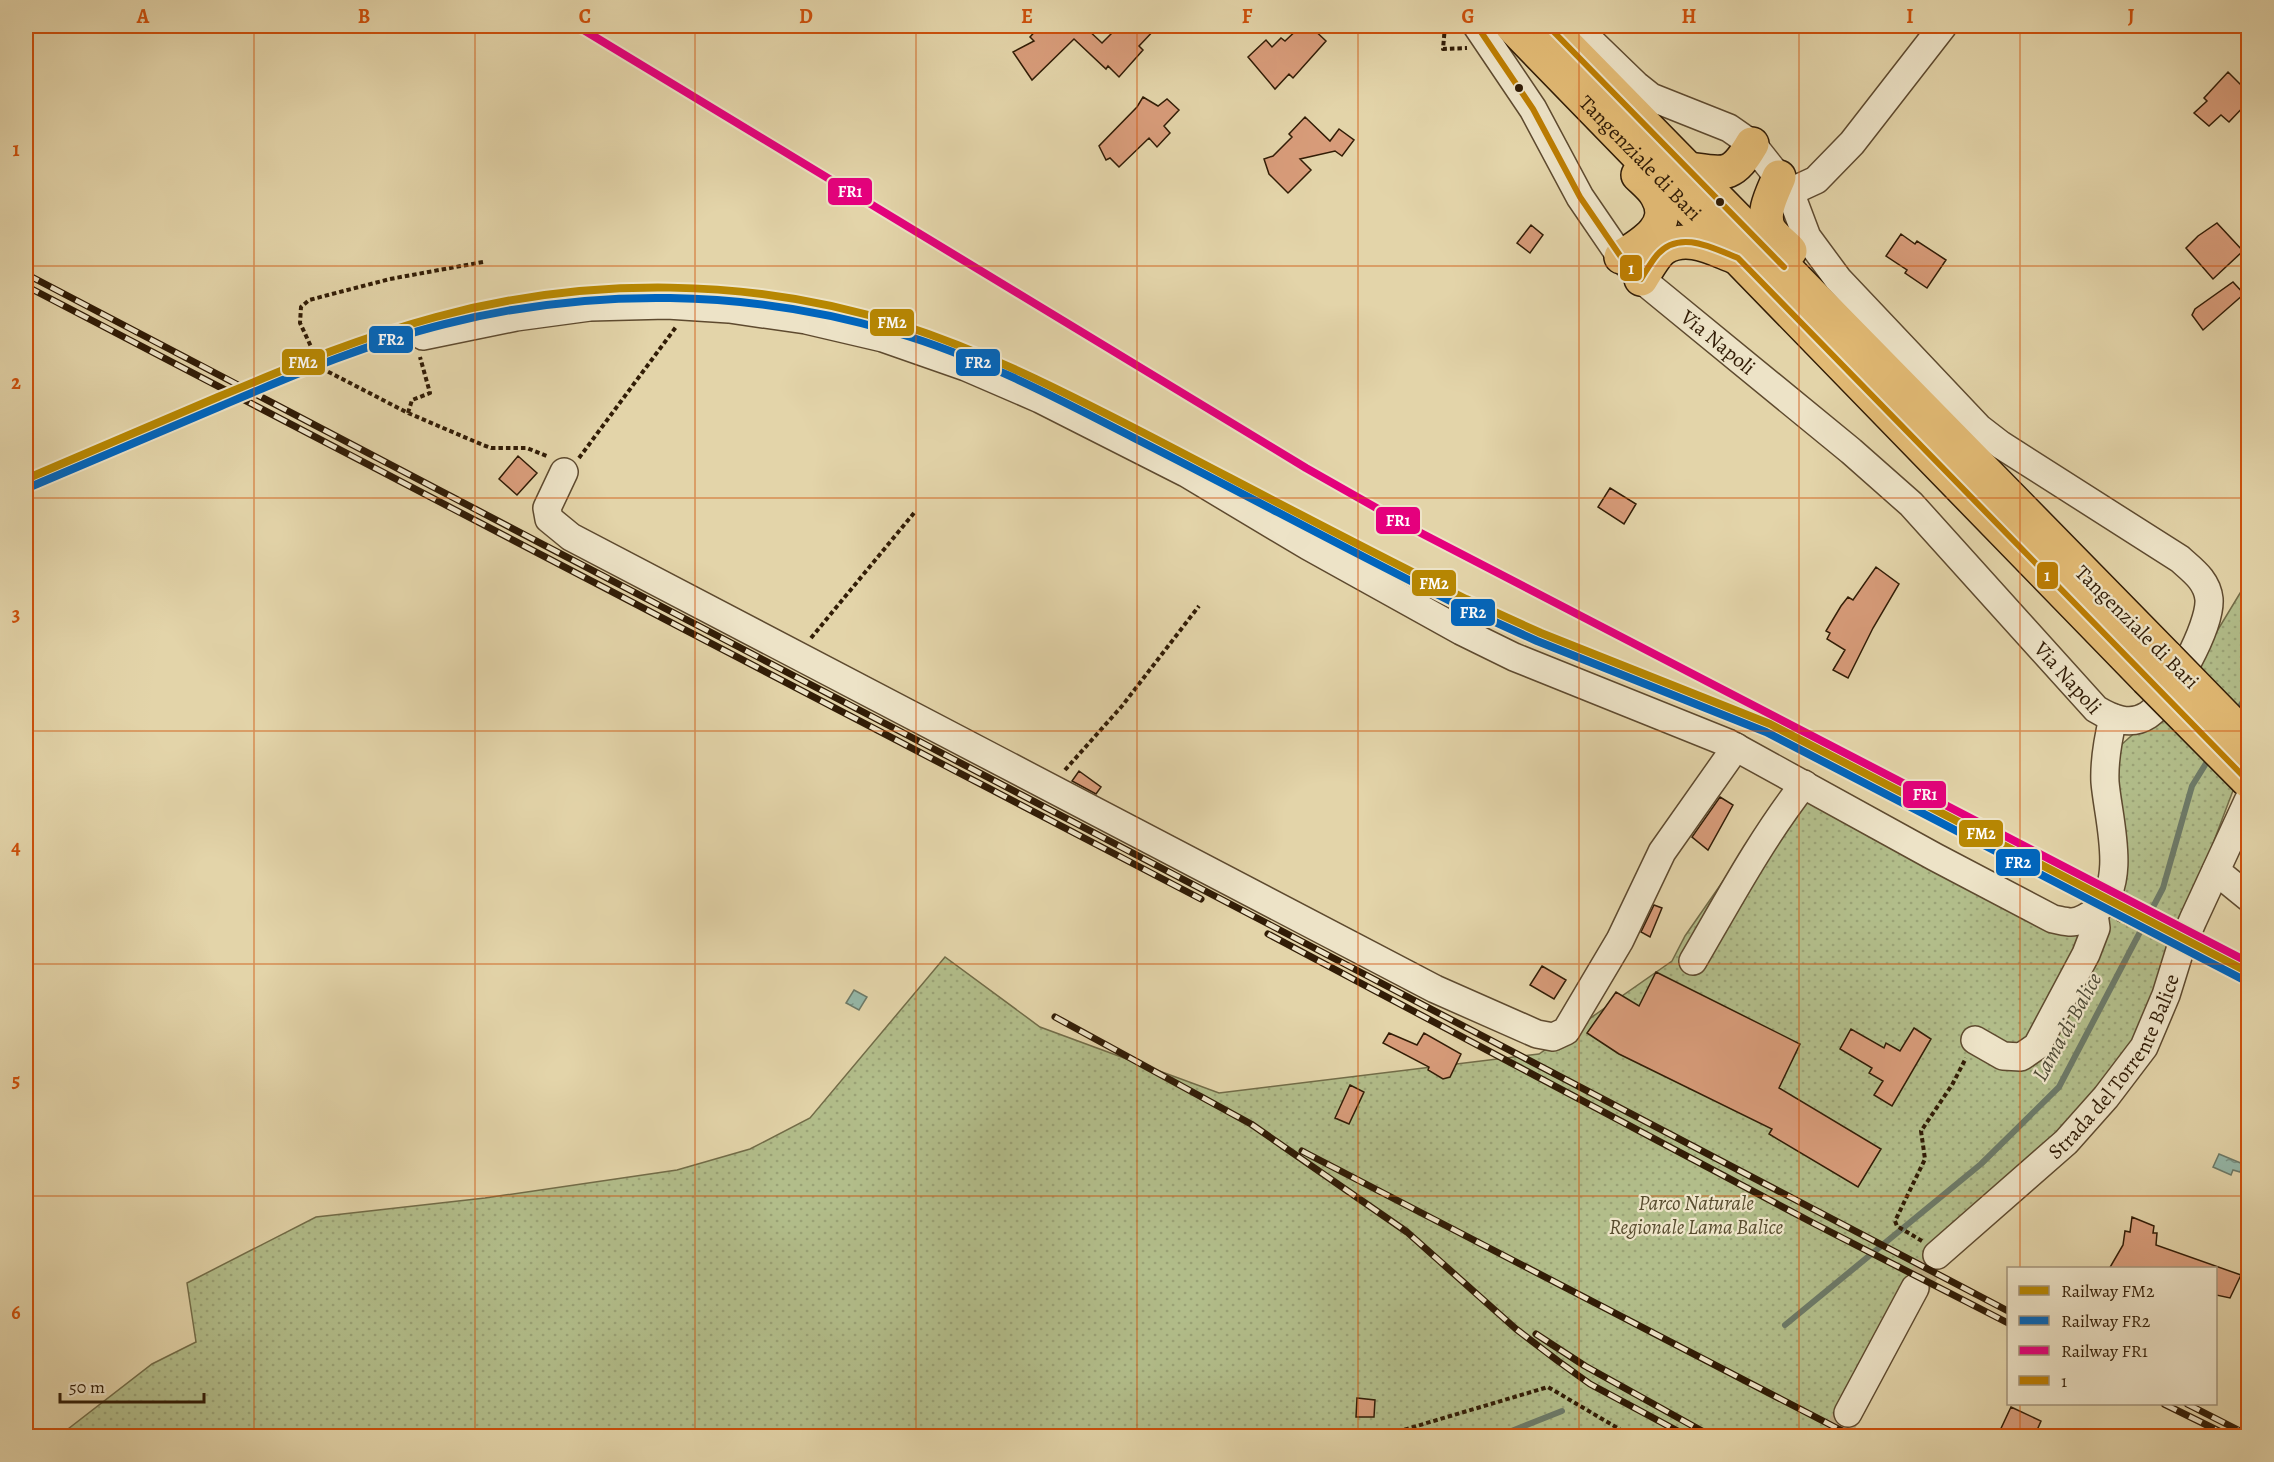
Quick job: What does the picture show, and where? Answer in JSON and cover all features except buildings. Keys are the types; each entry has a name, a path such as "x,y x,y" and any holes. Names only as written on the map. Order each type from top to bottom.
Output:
{"highway":[{"name":"Tangenziale di Bari","path":"1512,26 1738,258 2157,669 2248,740"},
{"name":"Tangenziale di Bari","path":"1548,26 1827,311 2157,669 2248,781"},
{"path":"1592,107 1608,143 1657,195 1661,208 1660,225 1631,268"},
{"path":"1689,169 1719,173 1730,171 1740,164 1752,144"},
{"path":"1785,185 1767,208 1766,217 1769,230 1821,283 1827,311"},
{"path":"1631,268 1679,241 1700,243 1738,258"}],"street":[{"name":"Via Napoli","path":"1475,37 1533,109 1580,197 1631,268 1851,451 1911,504 2096,709 2113,718 2129,721 2147,716 2172,689 2194,649 2207,618 2209,597 2202,579 2180,559 2001,445 1979,428 1838,279 1807,237 1785,185 1752,144 1729,128 1651,97 1635,85 1575,26"},
{"path":"1785,185 1816,180 1852,143 1943,26"},
{"path":"425,346 516,317 590,308 667,305 729,309 806,320 883,338 966,367 1040,399 1186,473 1308,546 1461,631 1514,657 1732,745 2053,919 2072,922 2093,913 2102,905 2111,886 2114,867 2105,780 2106,753 2113,718"},
{"path":"564,472 547,508 549,519 571,537 1435,989 1538,1034 1553,1037 1566,1031 1620,940 1662,852 1732,745"},
{"path":"1693,961 1749,865 1804,784"},
{"name":"Strada del Torrente Balice","path":"1939,1253 2066,1142 2106,1097 2144,1047 2166,995 2180,950 2248,801"},
{"path":"2216,871 2248,897"},
{"path":"1975,1040 2003,1056 2021,1057 2037,1046 2086,954 2096,928 2093,913"},
{"path":"1848,1413 1915,1288"}],"path":[{"path":"1445,26 1443,49 1475,37"},
{"path":"483,262 348,289 309,300 301,307 300,323 321,369 408,412 483,445 492,448 527,448 560,461 564,472 573,466 676,326"},
{"path":"667,326 687,327"},
{"path":"408,412 412,400 430,393 419,358 425,346"},
{"path":"797,655 914,513"},
{"path":"1051,787 1122,706 1199,606"},
{"path":"2093,913 2170,943"},
{"path":"1939,1253 1897,1226 1895,1221 1924,1159 1921,1131 1952,1085 1975,1040"},
{"path":"1383,1437 1548,1387 1631,1437"}],"green space":[{"name":"Parco Naturale Regionale Lama Balice","path":"2248,580 2248,761 2237,780 2184,920 2152,1020 1996,1210 1921,1264 1906,1286 1872,1374 1832,1436 59,1436 152,1364 196,1342 187,1283 316,1217 485,1198 677,1170 750,1149 810,1118 945,957 1040,1027 1219,1093 1539,1054 1672,961 1685,936 1728,874 1798,781 1999,894 2084,914 2106,863 2101,763 2140,728 2202,656"}],"water":[{"path":"854,990 867,997 859,1010 846,1003"},
{"path":"2219,1154 2243,1164 2240,1172 2233,1170 2231,1175 2213,1167"}],"waterway":[{"name":"Lama di Balice","path":"2235,715 2248,693"},
{"name":"Lama di Balice","path":"1785,1325 1981,1164 2059,1087 2163,888 2192,786 2210,757"},
{"name":"Lama di Balice","path":"1499,1436 1562,1411"}],"tunnel":[{"path":"1915,1288 1937,1255"},
{"path":"1836,1436 1848,1413"}],"railway":[{"path":"26,274 2007,1310"},
{"path":"26,286 1201,899"},
{"path":"1268,934 1813,1223 2007,1322"},
{"path":"1055,1017 1251,1124 1407,1232 1516,1329 1590,1384 1687,1436"},
{"path":"1302,1151 1852,1436"},
{"path":"1536,1334 1585,1366 1711,1436"},
{"path":"2166,1405 2229,1436"},
{"path":"2189,1405 2248,1435"}],"rail line":[{"name":"FR1","path":"577,26 1306,468 1417,531 2248,962"},
{"name":"FM2","path":"26,479 326,353 408,325 493,304 552,294 611,289 670,288 729,291 788,298 846,309 902,325 994,360 1113,417 1466,599 1541,633 1770,724 2248,972"},
{"name":"FR2","path":"30,487 332,360 416,332 501,312 614,299 670,298 783,307 839,318 926,342 1020,380 1462,607 1537,641 1766,732 2244,980"}],"transit line":[{"name":"1","path":"1477,26 1533,109 1580,197 1621,257 1641,279 1657,255 1675,243 1696,243 1738,258 2248,781"},
{"name":"1","path":"1548,26 1784,267"}]}
